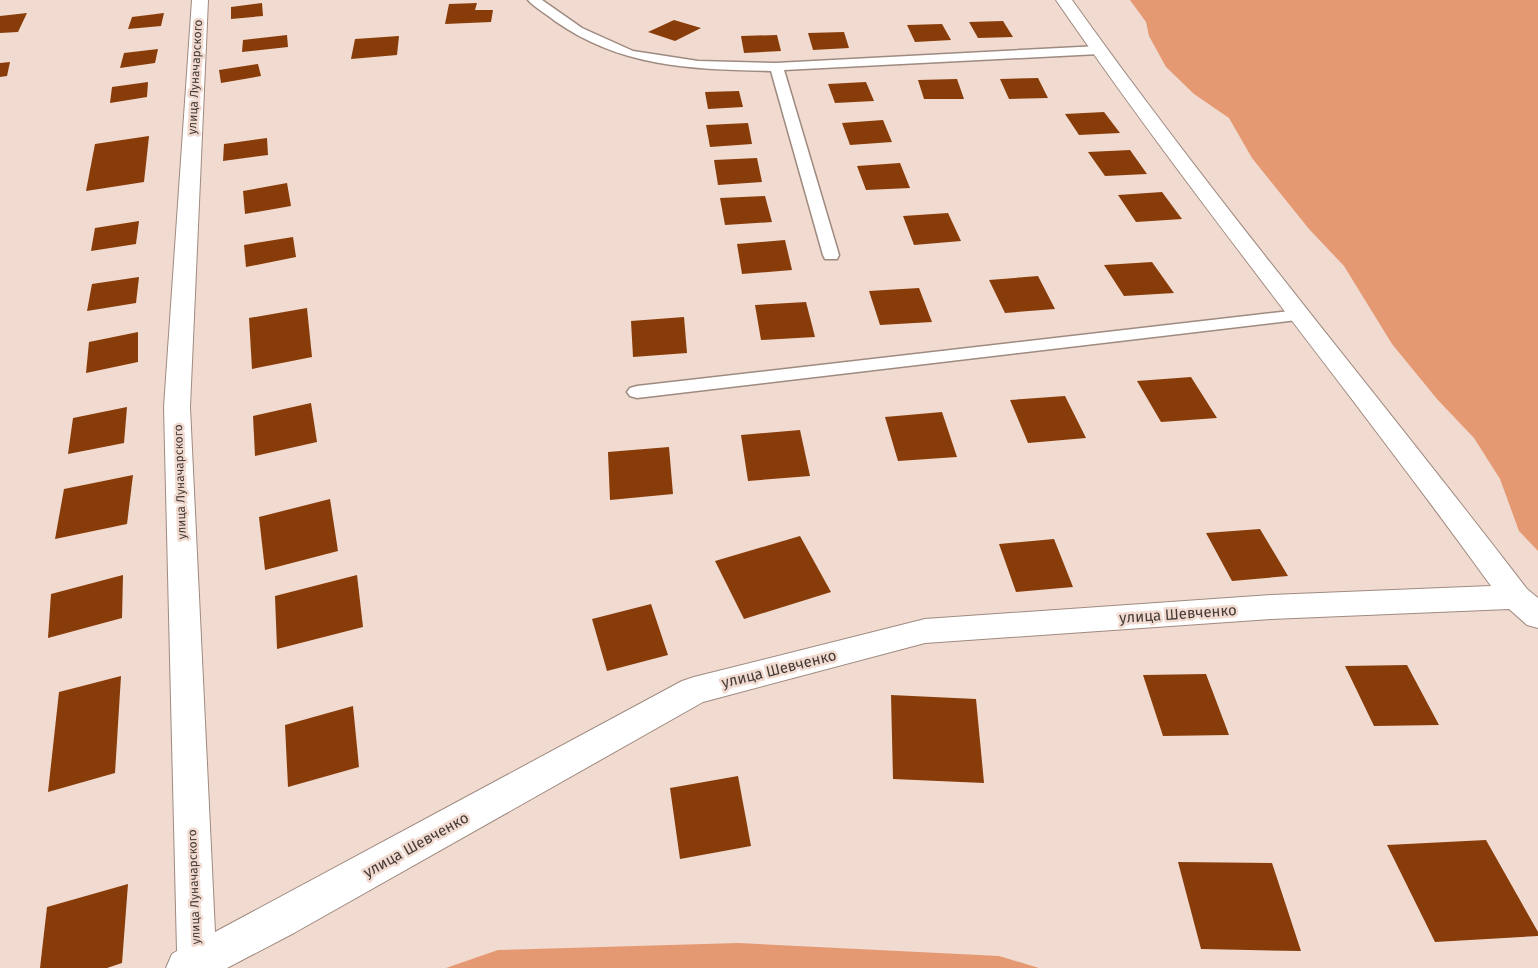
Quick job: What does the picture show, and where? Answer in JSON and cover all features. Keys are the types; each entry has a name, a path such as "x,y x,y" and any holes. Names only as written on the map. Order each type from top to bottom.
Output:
{"street":[{"name":"улица Луначарского","path":"191,966 177,407 200,0"},
{"path":"1064,0 1099,50 1299,315 1426,476 1516,597 1538,616"},
{"name":"улица Шевченко","path":"191,966 280,920 694,691 925,631 1271,607 1516,597"}],"lane":[{"path":"534,0 578,31 630,54 698,65 776,67 1099,50"},
{"path":"776,67 831,255"},
{"path":"637,392 1299,315"}],"shaded area":[{"path":"1130,0 1538,0 1538,551 1519,531 1500,479 1474,438 1437,399 1392,344 1344,266 1309,229 1252,158 1229,118 1194,94 1166,67 1149,36 1146,22"},
{"path":"738,943 999,956 1039,968 446,968 498,950"}],"building":[{"path":"262,3 263,16 231,19 231,7"},
{"path":"477,3 475,10 493,10 491,22 445,24 449,4"},
{"path":"27,13 18,32 0,33 0,16"},
{"path":"164,13 161,26 128,29 132,17"},
{"path":"674,20 701,28 675,41 648,32"},
{"path":"1003,21 1013,37 978,38 969,22"},
{"path":"942,24 951,40 915,42 907,25"},
{"path":"844,32 849,48 813,50 808,33"},
{"path":"287,35 288,47 242,52 243,40"},
{"path":"777,35 781,51 744,53 741,36"},
{"path":"399,36 397,55 351,59 355,39"},
{"path":"158,49 155,63 120,68 124,53"},
{"path":"10,62 7,76 0,77 0,63"},
{"path":"258,64 261,76 221,83 219,70"},
{"path":"1038,78 1048,98 1009,99 1000,79"},
{"path":"957,79 964,99 924,99 918,80"},
{"path":"148,82 147,97 110,103 112,87"},
{"path":"866,82 874,101 835,103 828,84"},
{"path":"739,91 743,107 708,109 705,92"},
{"path":"1104,112 1120,133 1079,135 1065,114"},
{"path":"883,120 892,142 850,145 842,123"},
{"path":"748,123 752,144 710,147 706,125"},
{"path":"149,136 144,182 86,191 95,144"},
{"path":"267,138 268,155 223,161 224,144"},
{"path":"1130,150 1147,174 1105,176 1088,152"},
{"path":"757,158 762,182 718,185 714,160"},
{"path":"900,163 910,188 866,190 857,166"},
{"path":"287,183 291,206 245,214 243,191"},
{"path":"1162,192 1182,219 1136,222 1118,195"},
{"path":"765,196 772,222 725,225 720,198"},
{"path":"948,213 961,241 914,245 903,216"},
{"path":"139,221 136,244 91,251 95,228"},
{"path":"293,237 296,257 246,267 244,245"},
{"path":"785,240 792,270 742,274 737,244"},
{"path":"1152,262 1174,293 1124,296 1104,265"},
{"path":"1038,276 1055,309 1005,313 989,280"},
{"path":"139,277 136,303 87,311 92,284"},
{"path":"919,288 932,322 880,325 869,291"},
{"path":"806,302 815,337 761,340 755,305"},
{"path":"307,308 312,357 252,369 249,318"},
{"path":"684,317 687,353 633,357 631,321"},
{"path":"138,332 138,362 86,373 89,342"},
{"path":"1191,377 1217,418 1161,422 1137,381"},
{"path":"1065,396 1086,438 1028,443 1010,400"},
{"path":"311,403 317,442 255,456 253,416"},
{"path":"127,407 124,443 68,454 73,418"},
{"path":"942,412 957,457 898,461 885,417"},
{"path":"800,430 810,476 748,481 741,435"},
{"path":"669,447 673,494 610,500 608,452"},
{"path":"133,475 127,524 55,539 64,489"},
{"path":"330,499 338,551 265,570 259,517"},
{"path":"1260,529 1288,576 1232,581 1206,533"},
{"path":"800,536 831,592 744,619 715,561"},
{"path":"1054,539 1073,587 1016,592 999,544"},
{"path":"123,575 122,618 48,638 51,594"},
{"path":"357,575 363,627 277,649 275,596"},
{"path":"651,604 668,655 607,671 592,619"},
{"path":"1407,665 1439,725 1374,726 1345,666"},
{"path":"1206,674 1229,735 1163,736 1143,675"},
{"path":"121,676 115,773 48,792 59,692"},
{"path":"891,695 976,699 984,783 893,779"},
{"path":"353,706 359,767 288,787 285,725"},
{"path":"738,776 751,846 680,859 670,788"},
{"path":"1486,840 1538,932 1538,936 1435,942 1387,845"},
{"path":"1178,862 1272,863 1301,951 1201,949"},
{"path":"128,884 122,963 107,968 40,968 47,907"}]}
